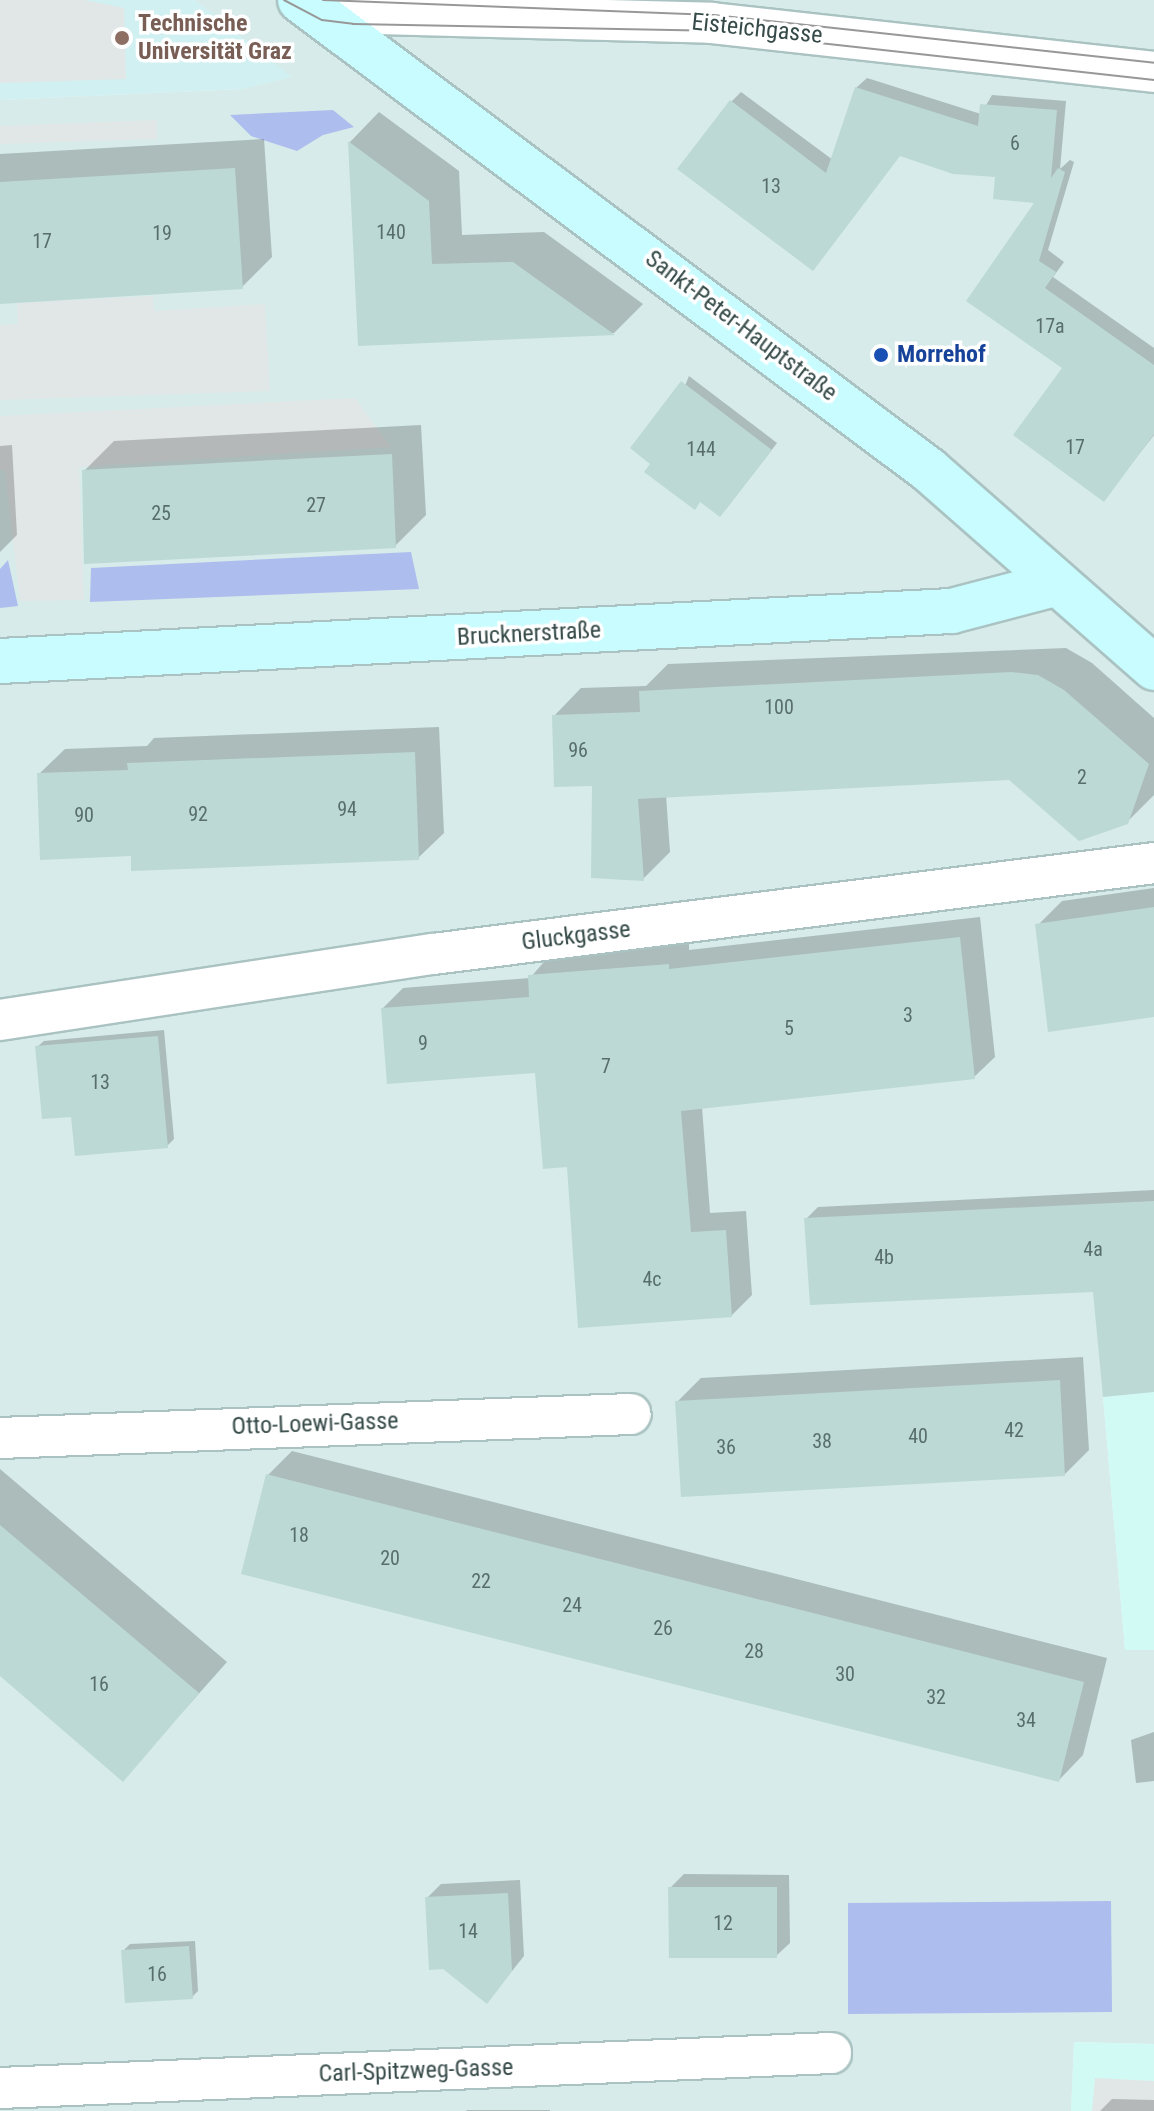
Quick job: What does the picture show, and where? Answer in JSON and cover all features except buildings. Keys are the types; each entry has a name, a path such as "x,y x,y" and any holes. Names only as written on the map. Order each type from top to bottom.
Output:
{"main road":[{"name":"Sankt-Peter-Hauptstraße","path":"305,4 929,470 1154,668"},
{"name":"Brucknerstraße","path":"0,661 952,611 1055,584"}],"street":[{"name":"Eisteichgasse","path":"305,4 340,13 712,23 1154,72"},
{"name":"Gluckgasse","path":"0,1020 433,954 1154,863"},
{"name":"Otto-Loewi-Gasse","path":"0,1438 631,1414"},
{"name":"Carl-Spitzweg-Gasse","path":"0,2088 831,2053"}],"shaded area":[{"name":"Technische Universität Graz","path":"0,0 195,0 292,77 242,89 0,100"},
{"path":"0,0 84,0 124,8 126,79 0,83"},
{"path":"195,0 1154,0 1154,1331 1103,1397 1125,1650 1154,1650 1154,2044 1074,2042 1071,2111 0,2111 0,100 242,89 291,77"},
{"path":"333,110 354,127 323,135 297,151 251,136 230,115"},
{"path":"157,120 157,139 0,144 0,126"},
{"path":"153,296 154,311 265,304 270,391 0,400 0,325 18,324 17,303"},
{"path":"355,398 391,447 79,467 84,600 20,601 5,471 0,470 0,416"},
{"path":"411,552 419,589 90,602 91,568"},
{"path":"8,560 18,606 0,608 0,569"},
{"path":"1154,1331 1154,1650 1125,1650 1103,1397"},
{"path":"1111,1901 1112,2012 848,2014 848,1903"},
{"path":"1074,2042 1154,2044 1154,2111 1071,2111"},
{"path":"1095,2078 1154,2081 1154,2111 1092,2111"}],"tram line":[{"path":"284,0 322,20 353,24 711,31 1154,80"},
{"path":"323,0 714,15 1154,63"}],"place":[{"name":"Technische Universität Graz","path":"122,38"},
{"name":"Morrehof","path":"881,355"}]}
